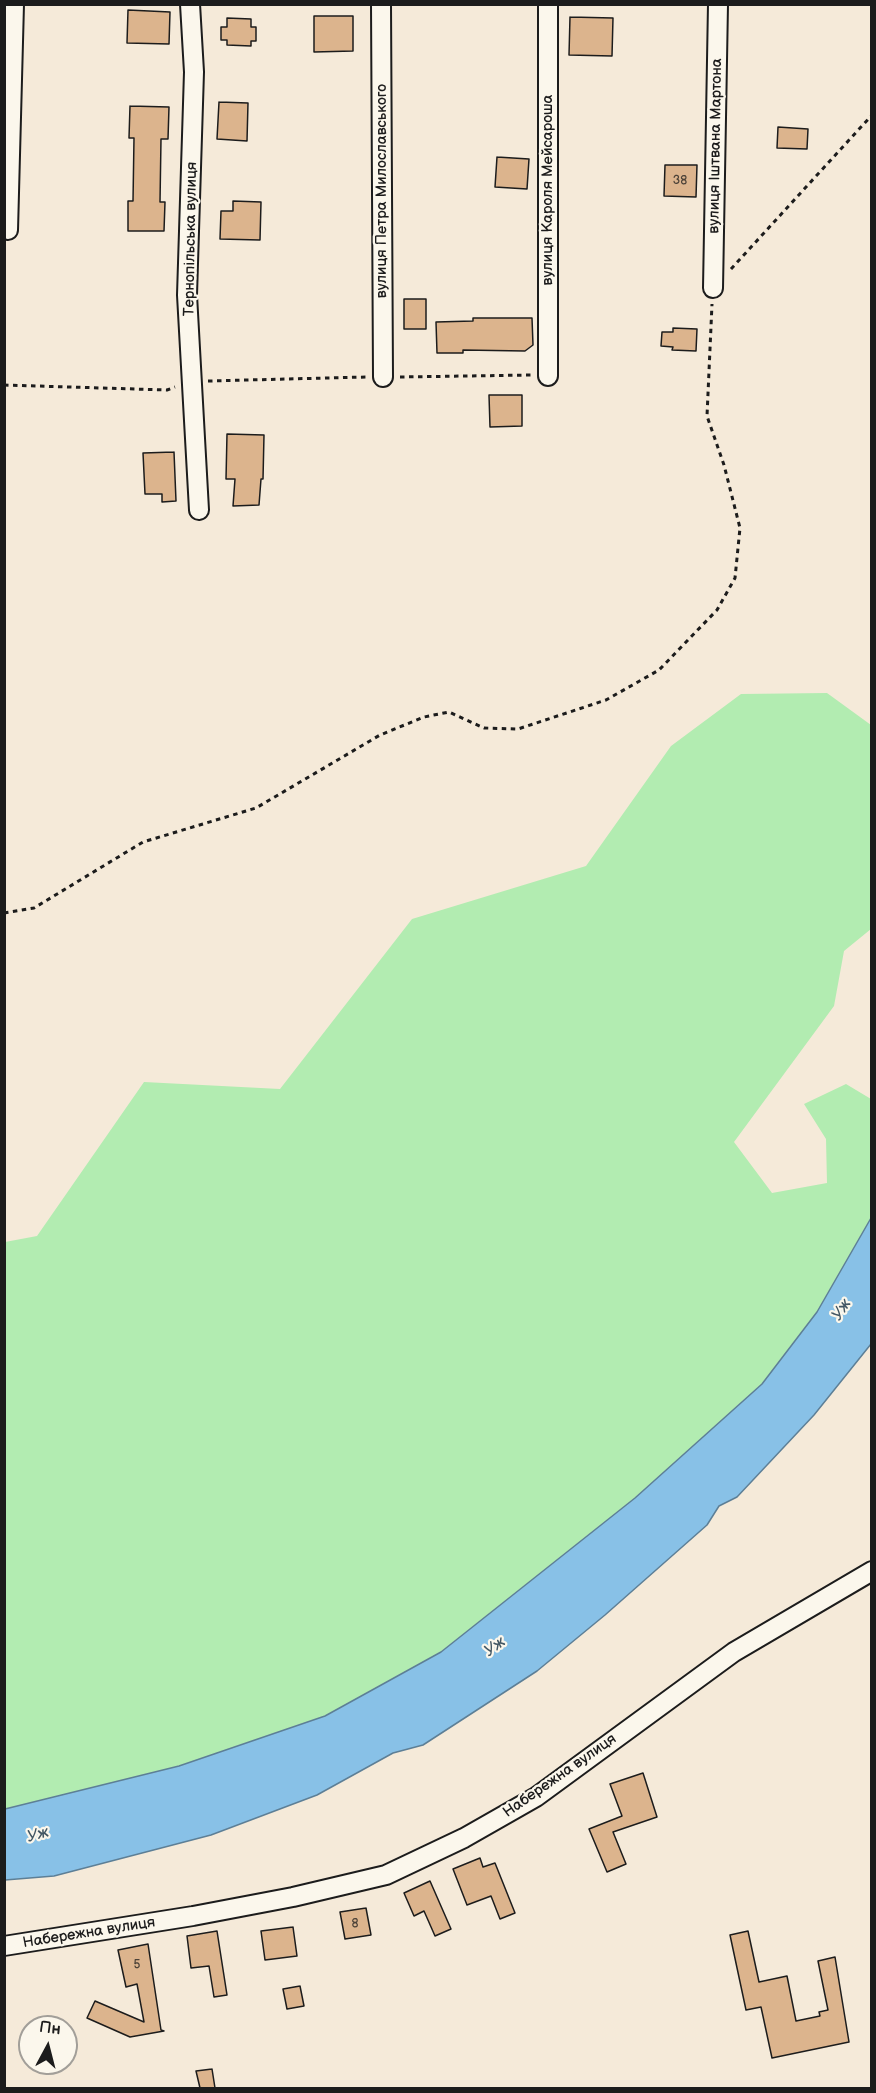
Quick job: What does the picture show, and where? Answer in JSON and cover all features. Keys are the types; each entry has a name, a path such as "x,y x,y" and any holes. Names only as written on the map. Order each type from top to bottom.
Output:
{"street":[{"path":"8,230 14,4"},
{"name":"Тернопільська вулиця","path":"190,4 194,72 187,295 199,510"},
{"name":"вулиця Петра Милославського","path":"381,4 383,377"},
{"name":"вулиця Кароля Мейсароша","path":"548,4 548,376"},
{"name":"вулиця Іштвана Мартона","path":"713,288 718,4"},
{"name":"Набережна вулиця","path":"4,1946 194,1916 293,1897 386,1875 464,1838 536,1797 734,1652 872,1571"}],"path":[{"path":"4,913 34,908 143,842 256,808 380,735 424,717 449,712 484,728 518,729 606,700 659,670 717,610 735,578 740,528 724,465 707,416 713,288 872,115"},
{"path":"4,386 166,390 193,381 548,376"}],"green space":[{"path":"827,693 871,725 871,929 844,951 834,1006 734,1142 772,1193 827,1183 826,1139 804,1104 846,1084 871,1099 871,1218 817,1312 762,1384 635,1498 441,1652 325,1716 179,1766 5,1809 5,1242 37,1236 144,1082 280,1089 412,919 586,866 671,746 741,694"}],"water":[{"name":"Уж","path":"871,1218 871,1344 814,1415 737,1497 719,1506 707,1525 605,1615 537,1671 423,1745 393,1753 317,1795 211,1835 54,1876 5,1880 5,1809 179,1766 325,1716 441,1652 635,1498 762,1384 817,1312"}],"building":[{"path":"128,10 170,12 169,44 127,43"},
{"path":"314,16 353,16 353,51 314,52"},
{"path":"570,17 613,18 612,56 569,55"},
{"path":"227,18 251,19 251,27 256,27 256,41 251,41 251,46 227,45 227,40 221,40 221,27 227,27"},
{"path":"219,102 248,103 247,141 217,139"},
{"path":"130,106 169,107 168,139 161,139 160,202 165,202 164,231 128,231 128,201 133,201 134,138 129,138"},
{"path":"778,127 808,129 807,149 777,148"},
{"path":"497,157 529,159 527,189 495,187"},
{"path":"665,165 697,165 696,197 664,196"},
{"path":"233,201 261,202 260,240 220,239 221,211 233,211"},
{"path":"404,299 426,299 426,329 404,329"},
{"path":"473,318 532,318 533,345 525,351 463,350 463,353 437,353 436,322 473,321"},
{"path":"673,328 697,329 696,351 672,350 673,347 661,346 662,332 673,332"},
{"path":"489,395 522,395 522,426 490,427"},
{"path":"227,434 264,435 263,479 261,479 259,505 233,506 235,479 226,479"},
{"path":"174,452 176,501 162,502 162,494 145,494 143,453"},
{"path":"643,1773 657,1817 613,1832 626,1864 607,1872 589,1829 622,1816 610,1784"},
{"path":"480,1858 483,1867 495,1863 515,1913 500,1919 491,1896 467,1905 453,1869"},
{"path":"430,1881 451,1929 435,1936 424,1911 414,1916 404,1893"},
{"path":"366,1908 371,1935 345,1939 340,1912"},
{"path":"293,1927 297,1956 265,1960 261,1931"},
{"path":"217,1931 227,1995 214,1997 209,1966 191,1968 187,1936"},
{"path":"748,1931 759,1982 787,1976 796,2021 820,2016 819,2012 828,2010 818,1961 835,1957 849,2042 772,2058 761,2007 746,2010 730,1935"},
{"path":"148,1944 161,2030 164,2031 130,2037 87,2018 95,2001 144,2022 137,1984 126,1987 118,1950"},
{"path":"300,1986 304,2006 287,2009 283,1989"},
{"path":"212,2069 215,2088 200,2088 196,2071"}]}
